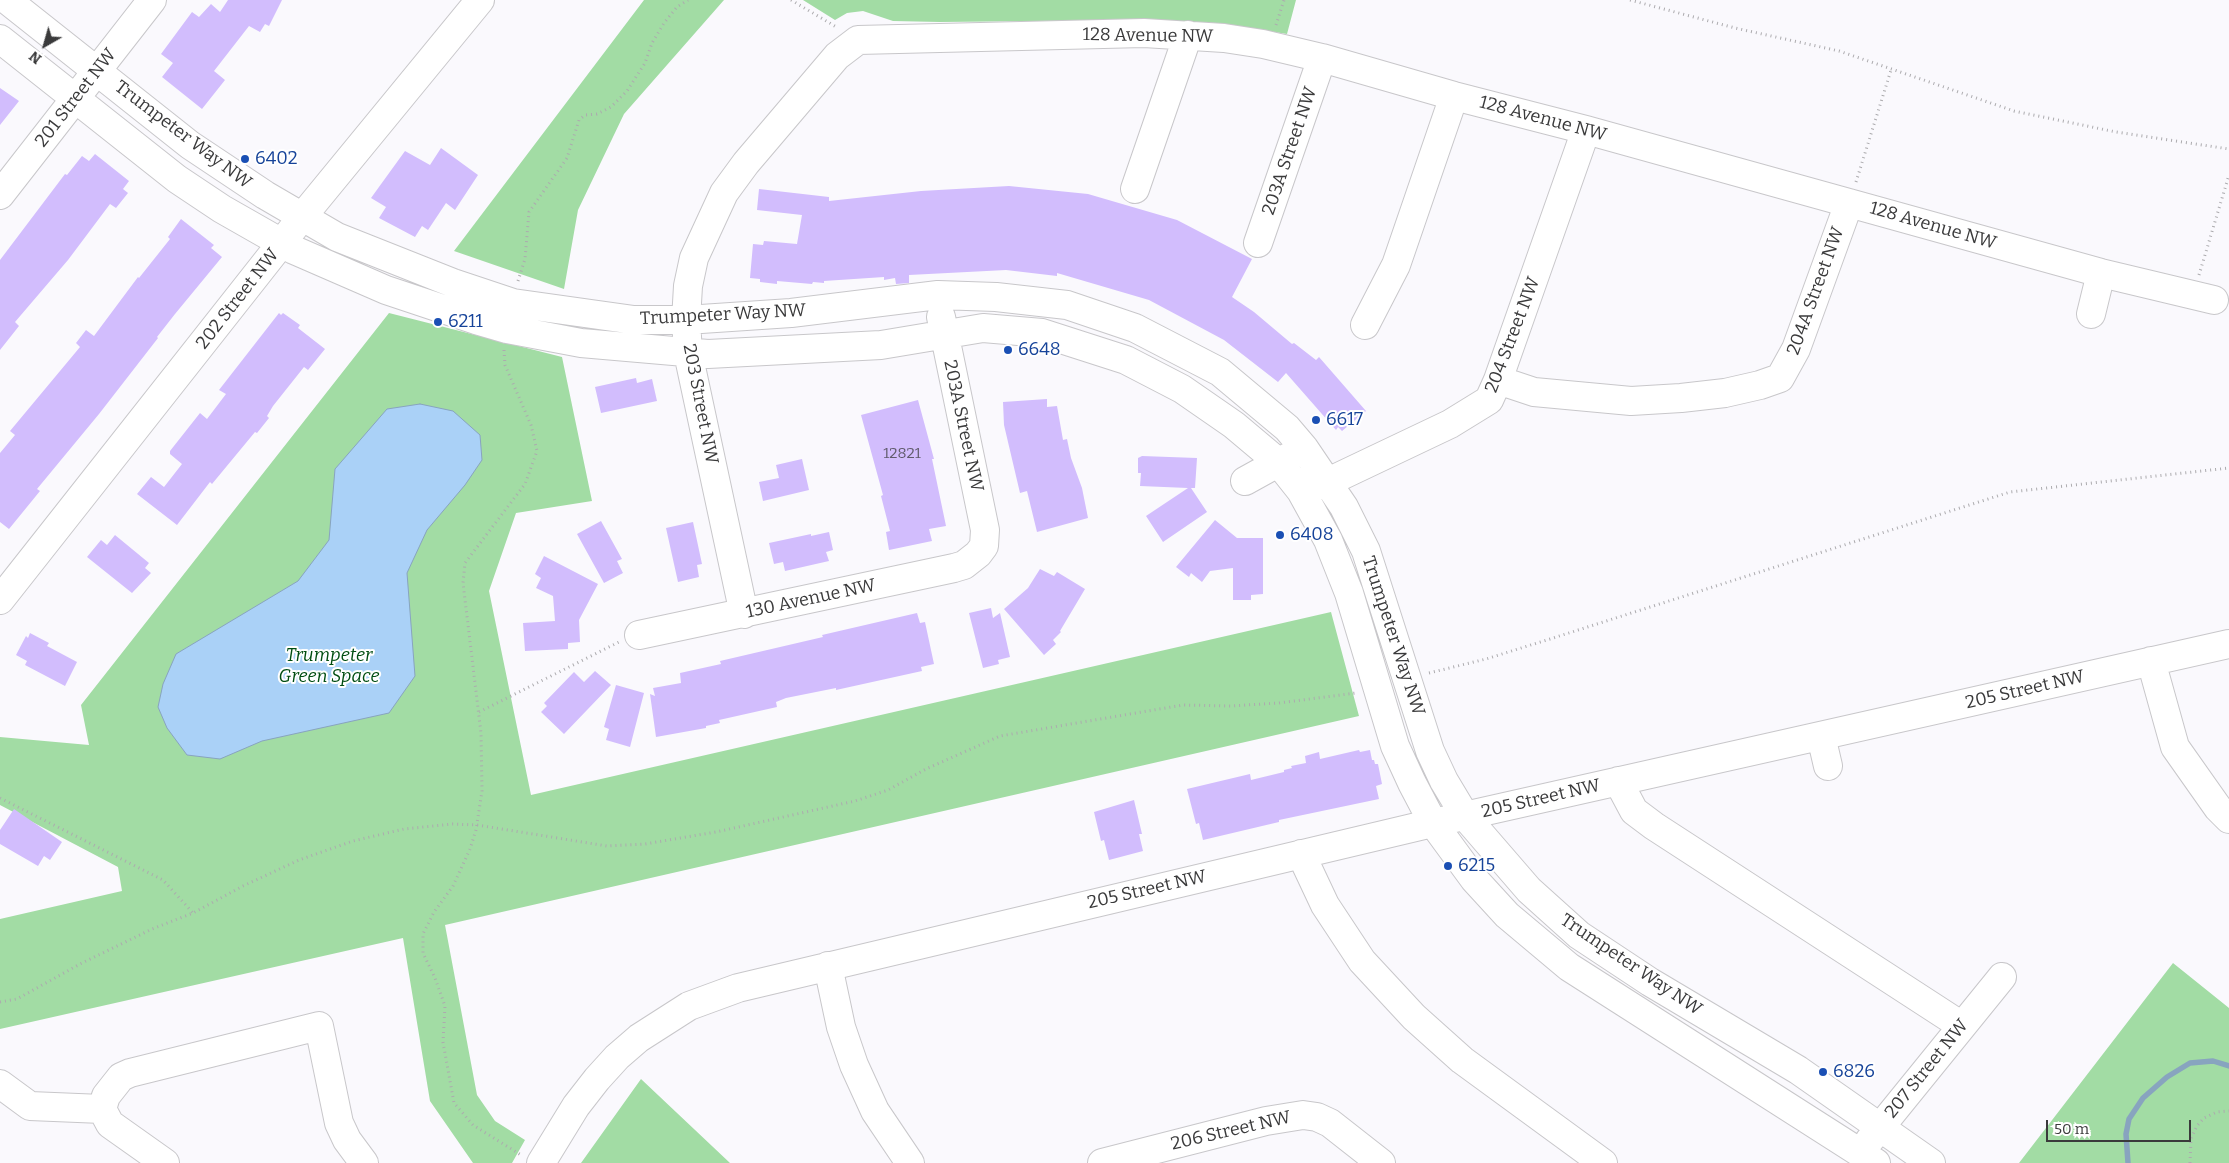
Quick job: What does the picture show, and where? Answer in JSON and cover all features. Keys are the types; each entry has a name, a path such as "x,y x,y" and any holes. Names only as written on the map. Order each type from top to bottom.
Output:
{"street":[{"name":"Trumpeter Way NW","path":"7,0 190,146 302,217 337,236 388,258 513,303 634,320 686,320 790,313 938,295 996,297 1067,304 1136,328 1220,372 1287,428 1304,448 1344,507 1366,550 1430,751 1465,816 1529,890 1579,935 1650,982 1798,1070 1931,1163"},
{"name":"201 Street NW","path":"0,195 152,0"},
{"name":"202 Street NW","path":"0,600 302,217 480,0"},
{"name":"128 Avenue NW","path":"858,40 1144,33 1188,35 1263,44 1322,58 1454,96 1586,130 2101,273 2203,298"},
{"path":"1135,189 1188,35"},
{"name":"Trumpeter Way NW","path":"0,39 177,179 222,209 281,244 386,290 507,329 580,343 688,353 881,345 983,328 1042,333 1126,360 1182,389 1234,424 1278,462 1301,491 1328,540 1345,584 1395,746 1433,823 1474,879 1507,915 1569,967 1863,1160"},
{"name":"203 Street NW","path":"744,614 688,353 686,320 688,286 694,258 724,193 746,163 837,56 858,40"},
{"name":"203A Street NW","path":"1258,243 1322,58"},
{"path":"1365,325 1396,265 1454,96"},
{"name":"204 Street NW","path":"1301,491 1328,482 1450,424 1474,411 1489,400 1498,380 1586,130"},
{"name":"204A Street NW","path":"1498,380 1534,392 1631,401 1725,393 1780,378 1796,349 1849,203"},
{"path":"2091,314 2101,273"},
{"name":"203A Street NW","path":"938,295 943,335 986,530 984,546 978,554"},
{"path":"1245,482 1304,448"},
{"name":"130 Avenue NW","path":"640,635 954,568 964,565 978,554"},
{"name":"205 Street NW","path":"534,1160 597,1079 639,1038 689,1006 714,995 828,966 1433,823 2229,644"},
{"path":"2151,661 2175,747 2218,808 2229,819"},
{"path":"1821,736 1828,766"},
{"path":"1618,781 1634,811 1654,826 1962,1026"},
{"path":"1301,854 1325,904 1362,961 1414,1017 1462,1060 1602,1163"},
{"path":"828,966 841,1027 854,1065 875,1111 910,1163"},
{"name":"207 Street NW","path":"1863,1160 1880,1126 2002,977"},
{"path":"164,1163 110,1124 102,1109 106,1096 121,1077 130,1073 319,1026 339,1123 347,1140 364,1163"},
{"path":"0,1084 30,1106 102,1109"},
{"name":"206 Street NW","path":"1102,1163 1283,1118 1303,1115 1317,1117 1330,1123 1381,1163"}],"path":[{"path":"516,286 525,259 529,212 558,175 567,158 579,120 585,114 597,114 611,107 628,91 645,64 652,43 664,23 677,7 688,0"},
{"path":"791,0 858,40"},
{"path":"1630,0 1735,28 1838,51 2014,111 2116,132 2229,149"},
{"path":"1849,203 1890,70"},
{"path":"2203,298 2229,175"},
{"path":"504,342 505,365 531,425 537,451 525,484 465,563 464,592 479,712 482,791 477,824 470,849 453,886 434,912 423,934 423,953 445,1006 443,1042 454,1103 473,1125 534,1160"},
{"path":"1422,675 1523,648 2010,492 2229,468"},
{"path":"479,712 608,646 640,635"},
{"path":"0,1002 17,999 80,964 152,929 193,914 242,886 299,860 353,840 404,829 452,824 477,824 606,846 646,844 716,832 855,801 888,790 926,769 1000,736 1184,705 1231,706 1279,703 1363,691"},
{"path":"0,798 163,880 193,914"},
{"path":"2190,1163 2191,1138 2197,1126 2204,1118 2217,1112 2229,1111"}],"green space":[{"path":"644,0 724,0 624,114 578,210 564,289 454,251"},
{"path":"803,0 1296,0 1287,34 1217,23 1138,20 893,21 863,11 847,13 835,20"},
{"name":"Trumpeter Green Space","path":"389,313 562,357 592,501 516,513 489,591 531,795 1331,612 1359,716 445,925 477,1095 495,1121 525,1140 512,1163 473,1163 430,1101 403,938 0,1029 0,919 122,891 118,867 0,805 0,737 89,745 81,705"},
{"path":"2173,963 2229,1008 2229,1163 2019,1163"},
{"path":"641,1079 730,1163 581,1163"}],"water":[{"path":"420,404 453,411 480,435 482,460 465,485 427,530 407,573 415,676 389,713 262,741 220,759 187,755 167,728 158,707 163,684 176,654 298,581 329,540 335,469 387,409"}],"building":[{"path":"228,0 282,0 269,26 265,24 260,32 249,26 214,71 225,80 202,109 162,77 173,63 161,54 192,12 199,17 211,4 220,12"},
{"path":"0,88 19,101 0,125"},
{"path":"441,148 478,175 455,210 446,203 428,230 422,226 415,237 379,218 386,207 371,198 405,151 430,165"},
{"path":"95,154 129,181 123,189 128,193 116,208 110,204 68,260 15,322 19,326 0,350 0,260 65,174 67,175 82,156 89,161"},
{"path":"1009,186 1088,194 1177,220 1252,259 1232,297 1254,312 1292,344 1294,343 1316,360 1319,357 1366,411 1342,431 1338,427 1336,430 1286,373 1278,382 1224,340 1149,300 1057,273 1057,276 1006,270 909,275 909,283 896,284 895,278 884,280 884,277 824,281 824,283 813,282 812,284 777,281 777,284 760,282 760,279 750,278 753,244 763,245 764,241 797,244 802,215 757,210 759,189 829,197 829,201 921,191"},
{"path":"181,219 214,245 211,248 222,257 175,314 99,414 37,489 40,491 9,529 0,522 0,453 15,435 10,431 80,347 76,343 86,330 94,336 138,277 170,239 168,237"},
{"path":"279,313 281,315 283,313 300,325 298,328 325,349 308,370 304,367 273,406 267,416 269,418 257,433 255,432 212,484 210,482 177,525 137,494 151,477 164,487 182,464 170,454 170,451 200,413 207,419 226,394 219,390"},
{"path":"636,378 637,383 652,379 657,401 601,413 595,387"},
{"path":"1047,399 1047,407 1057,406 1063,440 1067,439 1071,458 1082,488 1088,518 1037,532 1027,491 1020,493 1004,425 1003,402"},
{"path":"918,400 934,459 932,459 946,526 929,529 932,541 889,550 886,532 890,531 881,496 883,495 861,415"},
{"path":"1142,456 1197,458 1195,488 1191,488 1207,512 1163,542 1146,516 1188,488 1140,486 1141,473 1138,473 1138,458"},
{"path":"802,459 809,490 763,501 759,482 779,478 776,465"},
{"path":"1215,520 1237,538 1263,538 1263,594 1251,595 1251,600 1233,600 1233,568 1210,571 1202,582 1191,573 1189,577 1176,567"},
{"path":"601,521 622,559 617,561 623,573 604,583 577,534"},
{"path":"693,522 702,564 697,565 699,577 678,582 666,528"},
{"path":"829,532 833,550 826,552 829,561 785,571 783,562 774,564 769,543"},
{"path":"115,535 149,563 145,568 151,573 132,593 87,557 101,540 107,545"},
{"path":"544,556 598,584 579,620 580,642 568,643 568,649 525,651 523,623 555,621 553,596 536,588 541,578 535,574"},
{"path":"1040,569 1054,576 1057,572 1085,589 1061,632 1053,640 1056,644 1044,655 1004,609 1028,588"},
{"path":"991,608 993,618 1000,613 1010,657 998,660 999,664 983,668 969,613"},
{"path":"917,613 920,623 925,622 934,664 921,667 922,671 836,690 836,688 786,698 776,702 777,707 719,720 720,723 706,726 706,728 656,737 650,694 655,696 653,688 681,683 680,673 721,664 720,661 823,637 822,635"},
{"path":"30,633 49,643 47,646 77,662 65,686 25,665 27,661 16,655 26,636 28,638"},
{"path":"595,671 611,685 564,734 541,712 547,706 544,703 574,672 584,682"},
{"path":"616,685 644,693 630,747 606,740 609,729 604,727"},
{"path":"1359,750 1360,752 1370,750 1372,760 1374,760 1375,764 1378,764 1382,784 1376,786 1379,799 1279,820 1279,822 1203,840 1199,823 1196,824 1187,789 1250,774 1251,780 1284,772 1284,770 1292,768 1291,766 1306,763 1305,756 1319,752 1320,759"},
{"path":"1134,800 1142,834 1139,834 1143,851 1109,860 1104,840 1101,841 1094,812"},
{"path":"14,809 62,842 50,860 44,856 38,866 0,844 0,830"}],"waterway":[{"path":"2128,1163 2126,1134 2129,1119 2143,1098 2167,1077 2190,1063 2213,1061 2229,1066"}],"place":[{"name":"6402","path":"245,159"},
{"name":"6211","path":"438,322"},
{"name":"6648","path":"1008,350"},
{"name":"6617","path":"1316,420"},
{"name":"6408","path":"1280,535"},
{"name":"6215","path":"1448,866"},
{"name":"6826","path":"1823,1072"}]}
